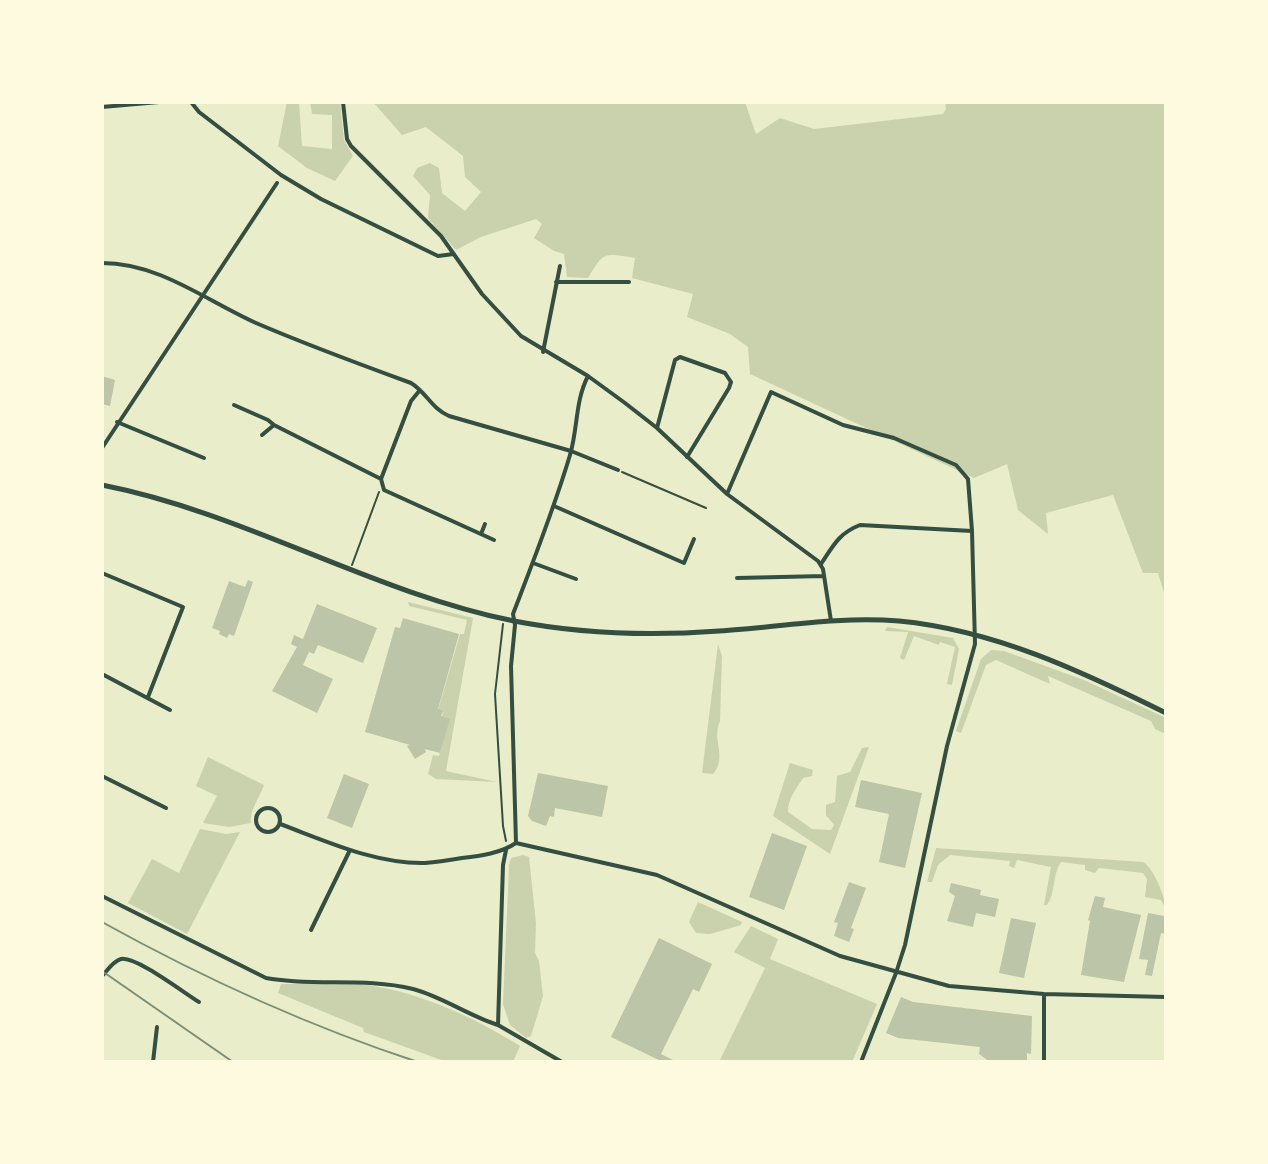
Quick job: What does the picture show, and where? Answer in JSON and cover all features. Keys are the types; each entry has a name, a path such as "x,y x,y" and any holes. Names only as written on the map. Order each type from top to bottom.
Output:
{"street":[{"path":"102,107 159,102"},
{"path":"191,102 199,112 281,175 321,199 438,256 454,254"},
{"path":"343,102 347,139 351,146 441,236 486,299 521,336 543,352 588,376 657,428 727,494 821,564 831,621"},
{"path":"102,448 277,183"},
{"path":"102,263 139,267 299,342 420,389 434,407 449,416 571,451 618,470"},
{"path":"543,352 560,266"},
{"path":"555,282 629,282"},
{"path":"657,428 675,360 680,357 725,373 731,382 729,388 687,457"},
{"path":"516,843 511,669 513,614 554,506 571,451 579,393 588,376"},
{"path":"420,389 411,401 382,481 384,490 494,540"},
{"path":"727,494 771,392 843,425 894,438 956,465 968,479 975,634 947,746 905,945 861,1062"},
{"path":"234,405 382,481"},
{"path":"117,421 204,458"},
{"path":"262,435 274,425"},
{"path":"102,485 181,505 424,598 514,621 604,632 655,634 831,621 897,621 975,634 1062,664 1166,713"},
{"path":"554,506 684,563 694,539"},
{"path":"481,534 485,524"},
{"path":"821,564 838,537 860,525 972,531"},
{"path":"533,563 576,579"},
{"path":"102,573 183,607 148,697"},
{"path":"737,578 824,576"},
{"path":"102,674 170,710"},
{"path":"102,776 166,808"},
{"path":"271,808 278,813 280,824 272,831 264,831 257,824 257,816 263,809 271,808"},
{"path":"280,824 350,850 389,859 424,863 506,850 516,843 657,875 840,956 949,986 1044,994 1166,997"},
{"path":"311,930 350,850"},
{"path":"498,1025 506,850"},
{"path":"102,896 266,978 287,982 377,983 413,989 498,1025 562,1062"},
{"path":"102,976 116,962 125,959 199,1002"},
{"path":"1044,994 1044,1062"},
{"path":"153,1062 157,1027"}],"path":[{"path":"618,470 706,508"},
{"path":"350,571 382,481"},
{"path":"505,618 495,694 506,850"}],"green space":[{"path":"287,102 299,102 302,146 332,149 332,115 312,114 310,102 340,102 344,140 353,156 335,181 307,168 278,146"},
{"path":"373,102 745,102 756,134 780,118 814,129 943,114 945,102 1166,102 1166,599 1158,573 1143,573 1113,495 1046,513 1048,534 1018,510 1007,464 974,478 750,374 748,347 730,334 687,317 693,294 632,278 635,258 606,256 588,278 567,277 564,254 534,238 542,224 536,219 481,237 456,250 428,218 430,195 413,176 417,168 430,163 439,168 442,193 465,211 481,192 465,177 463,156 426,127 402,135"},
{"path":"408,602 473,618 446,771 497,782 436,779 428,774 433,755 439,756 449,720 442,717 443,711 438,710 467,620 409,606"},
{"path":"887,627 953,638 959,649 952,685 947,684 955,647 914,636 904,660 900,658 908,632 885,631"},
{"path":"718,644 722,656 717,735 719,761 713,774 702,773"},
{"path":"991,650 1004,651 1084,680 1166,718 1166,734 1155,729 1151,721 1048,676 1050,684 996,660 986,665 961,733 956,731 981,659"},
{"path":"869,747 830,854 773,816 790,763 813,770 812,776 803,778 795,790 788,812 812,829 831,830 834,825 826,815 826,805 835,802 837,776 850,772 862,748"},
{"path":"208,757 264,785 253,809 251,823 229,827 203,823 217,796 196,786"},
{"path":"200,829 226,834 240,832 187,934 128,903 152,859 179,873"},
{"path":"936,848 1143,862 1158,882 1166,909 1161,900 1145,897 1147,879 1143,873 1099,868 1095,873 1085,870 1085,865 1061,862 1047,905 1044,905 1051,867 1017,860 1014,868 1009,866 1010,861 950,855 938,865 932,882 927,882"},
{"path":"529,857 536,923 535,953 539,961 543,996 531,1036 526,1038 510,1025 503,1004 509,865 511,858"},
{"path":"698,902 742,922 741,925 710,934 696,933 689,922"},
{"path":"751,926 778,939 770,959 877,1004 852,1062 719,1062 765,968 734,952"},
{"path":"281,984 356,984 408,994 465,1016 520,1046 513,1062 447,1062 364,1032 363,1028 278,993"}],"building":[{"path":"102,376 115,380 110,406 102,404"},
{"path":"248,580 253,582 234,636 229,634 227,638 212,628 229,581 245,587"},
{"path":"317,604 377,628 363,663 318,645 314,654 309,652 303,665 333,679 317,713 272,691 297,647 291,644 294,635 303,639"},
{"path":"403,618 459,634 438,709 443,711 441,716 450,719 440,753 425,749 426,752 415,759 407,746 410,745 365,732 395,627 400,628"},
{"path":"538,773 608,786 602,817 555,808 554,817 550,816 546,826 532,821 528,816"},
{"path":"344,774 369,784 352,828 327,818"},
{"path":"861,780 922,793 905,868 879,862 889,814 855,807"},
{"path":"772,833 807,846 784,910 749,897"},
{"path":"849,882 866,888 849,942 834,936 838,923 834,922"},
{"path":"951,883 981,890 980,895 999,899 995,917 976,913 973,927 947,921 955,896 949,892"},
{"path":"1095,896 1105,898 1103,907 1141,915 1124,982 1081,975 1088,920"},
{"path":"1148,913 1164,916 1166,920 1166,934 1161,933 1152,976 1145,975 1148,960 1139,959"},
{"path":"1011,918 1036,923 1024,978 999,973"},
{"path":"659,938 712,964 699,992 693,989 661,1054 677,1062 663,1062 611,1037"},
{"path":"901,997 913,1002 1032,1016 1031,1054 1027,1053 1027,1062 990,1062 979,1054 980,1047 898,1038 886,1033"}],"railway":[{"path":"102,922 257,1000 336,1033 418,1062"},
{"path":"102,971 233,1062"}]}
